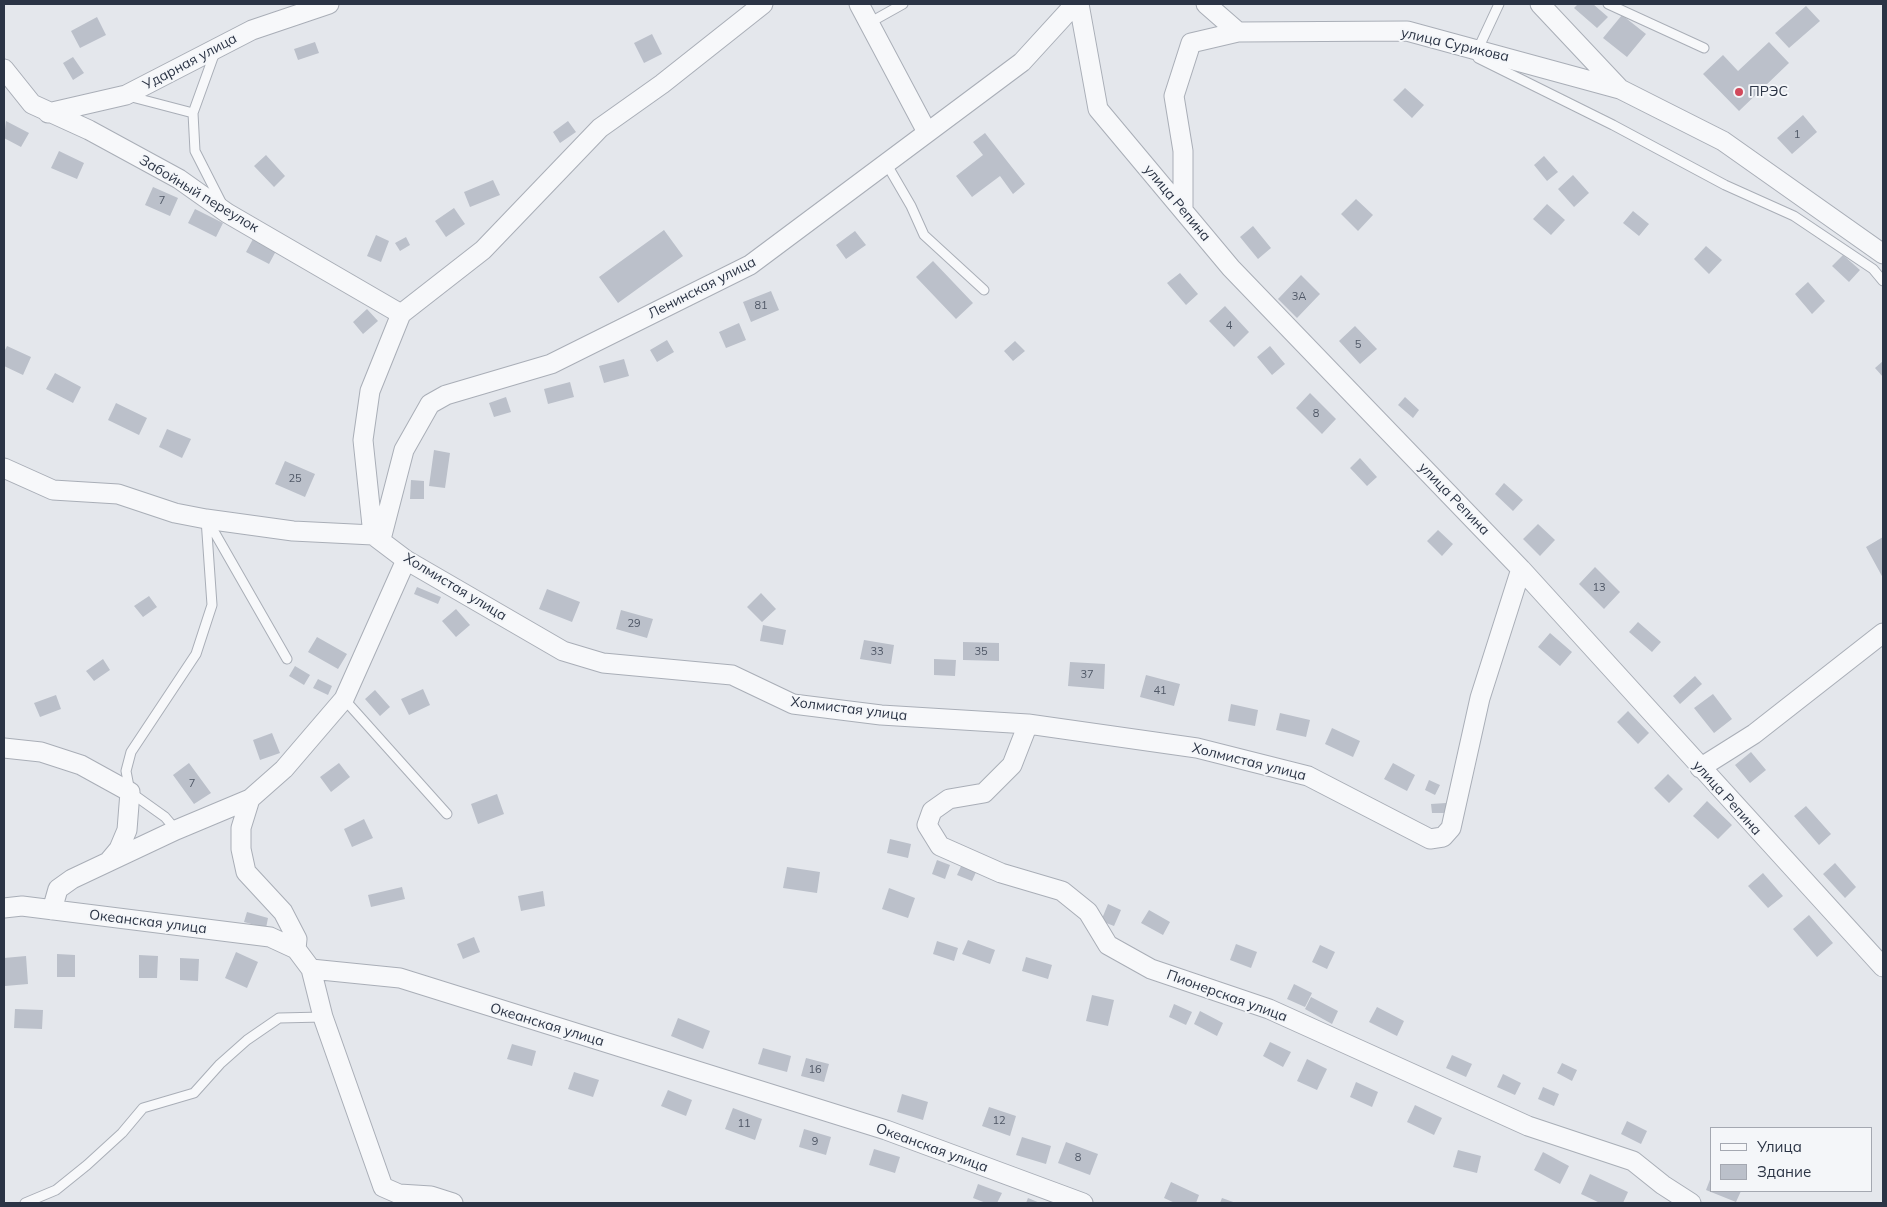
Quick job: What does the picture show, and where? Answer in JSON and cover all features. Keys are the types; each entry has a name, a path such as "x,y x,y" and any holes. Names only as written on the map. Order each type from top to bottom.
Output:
{"street":[{"name":"Ударная улица","path":"48,113 126,96 252,30 330,4"},
{"path":"4,468 53,490 118,494 175,513 206,519 293,530 377,537 363,440 370,391 401,314 483,250 600,128 662,84 762,4"},
{"path":"859,4 927,132"},
{"name":"Ленинская улица","path":"377,537 404,450 430,404 446,395 551,364 750,265 1022,62 1077,4"},
{"name":"улица Репина","path":"1077,4 1098,109 1232,268 1521,569 1883,967"},
{"path":"1206,4 1238,32"},
{"name":"улица Сурикова","path":"1540,4 1620,89"},
{"name":"улица Сурикова","path":"1183,210 1183,151 1174,96 1191,43 1238,32 1407,31 1620,89 1723,141 1883,254"},
{"name":"Забойный переулок","path":"4,69 32,104 48,113 89,130 180,179 227,213 401,314"},
{"name":"Холмистая улица","path":"377,537 406,560 562,651 603,663 732,675 793,704 881,715 1028,724 1197,748 1308,776 1430,839 1443,838 1451,828 1480,698 1521,569"},
{"path":"52,910 58,889 108,862 176,830 250,799 284,769 344,699 406,560"},
{"path":"1700,768 1754,734 1883,633"},
{"name":"Пионерская улица","path":"1028,724 1012,765 984,793 949,798 932,811 927,825 940,846 1001,873 1062,891 1088,912 1108,945 1151,969 1269,1008 1528,1126 1633,1161 1662,1185 1692,1203"},
{"path":"4,748 41,752 82,764 130,792 128,830 119,849 108,862"},
{"path":"250,799 241,828 241,849 246,872 283,912 297,939 296,949"},
{"name":"Океанская улица","path":"4,908 22,906 270,937 296,949 311,969 400,978 886,1130 1083,1203"},
{"path":"311,969 323,1017 383,1187 399,1194 431,1196 453,1203"}],"lane":[{"path":"869,23 903,4"},
{"path":"1478,50 1499,4"},
{"path":"1614,5 1704,48"},
{"path":"1451,43 1682,161 1725,186 1794,216 1873,270 1883,281"},
{"path":"217,47 193,113 195,152 227,213"},
{"path":"126,96 193,113"},
{"path":"886,163 911,206 924,235 984,290"},
{"path":"206,519 287,659"},
{"path":"176,830 165,816 130,792 126,771 131,752 196,654 212,605 206,519"},
{"path":"344,699 447,814"},
{"path":"25,1203 56,1190 122,1134 143,1108 194,1093 220,1064 279,1018 323,1017"}],"building":[{"path":"1578,4 1593,4 1608,17 1597,28 1574,8"},
{"path":"1806,6 1820,21 1789,48 1775,33"},
{"path":"1622,15 1646,34 1627,57 1603,38"},
{"path":"97,17 106,35 80,48 71,31"},
{"path":"652,34 662,54 644,63 634,43"},
{"path":"315,42 319,53 298,60 294,49"},
{"name":"ПРЭС","path":"1769,42 1789,63 1739,111 1703,74 1723,55 1738,71"},
{"path":"73,57 84,73 73,80 63,63"},
{"path":"1405,88 1424,105 1412,118 1393,100"},
{"path":"1803,115 1817,132 1792,154 1777,138"},
{"path":"6,121 29,133 21,147 4,138"},
{"path":"568,121 576,132 560,143 553,132"},
{"path":"985,133 1025,184 1013,194 1000,176 972,197 956,176 983,155 973,142"},
{"path":"59,151 84,163 77,179 51,168"},
{"path":"266,155 285,176 274,187 254,166"},
{"path":"1544,156 1558,172 1547,181 1534,165"},
{"path":"1573,175 1589,193 1574,207 1558,189"},
{"path":"493,180 500,195 470,207 464,192"},
{"path":"153,187 178,198 170,216 145,205"},
{"path":"1356,199 1373,215 1358,231 1341,214"},
{"path":"1547,204 1565,220 1551,235 1533,219"},
{"path":"454,208 465,224 446,237 435,221"},
{"path":"195,209 223,223 216,237 188,223"},
{"path":"1633,211 1649,224 1639,236 1623,223"},
{"path":"1253,226 1271,248 1258,259 1240,237"},
{"path":"664,230 683,256 618,303 599,277"},
{"path":"855,231 866,245 846,259 836,245"},
{"path":"376,235 389,241 381,262 367,256"},
{"path":"406,237 410,245 400,251 395,243"},
{"path":"253,239 276,251 269,264 246,252"},
{"path":"1706,246 1722,260 1709,274 1694,259"},
{"path":"1843,255 1860,270 1849,282 1832,266"},
{"path":"933,261 973,303 956,319 916,277"},
{"path":"1180,273 1198,294 1186,305 1167,283"},
{"path":"1301,275 1320,294 1297,318 1278,299"},
{"path":"1808,282 1825,301 1812,314 1795,294"},
{"path":"771,291 779,310 751,322 743,302"},
{"path":"1225,306 1249,332 1234,347 1209,321"},
{"path":"367,309 378,321 363,334 353,322"},
{"path":"739,323 746,340 726,348 719,332"},
{"path":"1355,326 1377,349 1360,364 1339,341"},
{"path":"667,340 674,352 657,362 650,350"},
{"path":"1015,341 1025,351 1013,361 1004,351"},
{"path":"7,346 31,357 23,375 4,366 4,352"},
{"path":"1270,346 1285,364 1272,375 1257,357"},
{"path":"624,359 629,376 604,383 599,366"},
{"path":"1883,361 1883,377 1875,368"},
{"path":"55,373 81,387 73,403 46,389"},
{"path":"570,382 574,397 548,404 544,389"},
{"path":"1310,393 1336,419 1322,434 1296,408"},
{"path":"506,397 511,412 494,417 489,403"},
{"path":"1405,397 1419,410 1413,418 1398,405"},
{"path":"116,403 147,418 139,435 108,420"},
{"path":"167,429 191,439 182,458 159,447"},
{"path":"434,450 450,453 445,488 429,486"},
{"path":"1360,458 1377,477 1367,486 1350,468"},
{"path":"285,461 315,474 305,497 275,484"},
{"path":"411,480 424,481 424,499 410,499"},
{"path":"1504,483 1523,500 1513,511 1495,494"},
{"path":"1538,524 1555,540 1540,556 1523,539"},
{"path":"1438,530 1453,544 1442,556 1427,541"},
{"path":"1883,537 1883,578 1866,547"},
{"path":"1595,567 1620,592 1604,609 1579,584"},
{"path":"417,587 441,597 438,604 414,594"},
{"path":"547,589 580,602 572,622 539,609"},
{"path":"761,593 776,609 762,622 747,607"},
{"path":"149,596 157,607 143,617 134,606"},
{"path":"456,609 470,625 456,637 442,621"},
{"path":"621,610 653,619 647,638 616,629"},
{"path":"1638,622 1661,642 1652,652 1629,632"},
{"path":"763,625 786,630 783,645 760,641"},
{"path":"1550,633 1572,652 1560,666 1538,647"},
{"path":"317,637 347,654 338,669 308,652"},
{"path":"864,640 894,645 891,664 860,659"},
{"path":"963,642 999,643 999,661 963,660"},
{"path":"103,659 110,670 94,681 86,671"},
{"path":"934,659 956,660 955,676 934,675"},
{"path":"1070,662 1105,664 1104,689 1068,686"},
{"path":"295,666 310,675 304,685 289,676"},
{"path":"1146,675 1180,684 1174,706 1140,697"},
{"path":"1695,676 1702,684 1680,704 1673,696"},
{"path":"318,679 332,686 328,695 313,688"},
{"path":"423,689 430,705 409,715 401,699"},
{"path":"375,690 390,707 380,716 365,699"},
{"path":"1713,694 1732,719 1714,733 1694,708"},
{"path":"56,695 61,709 40,717 34,703"},
{"path":"1231,704 1258,710 1255,726 1228,721"},
{"path":"1628,711 1649,733 1638,744 1617,722"},
{"path":"1280,713 1310,720 1306,737 1276,730"},
{"path":"1332,728 1360,741 1353,757 1325,744"},
{"path":"272,733 280,753 260,760 253,740"},
{"path":"1751,752 1766,770 1750,783 1735,765"},
{"path":"189,763 211,793 194,804 173,775"},
{"path":"339,763 350,777 331,792 320,777"},
{"path":"1393,763 1415,775 1407,791 1384,779"},
{"path":"1668,774 1683,789 1669,803 1654,788"},
{"path":"1429,780 1440,785 1435,795 1425,790"},
{"path":"497,794 504,814 478,824 471,804"},
{"path":"1707,801 1732,825 1718,839 1693,816"},
{"path":"1446,803 1447,813 1432,813 1431,804"},
{"path":"1806,806 1831,834 1819,845 1794,816"},
{"path":"364,819 373,838 352,847 344,829"},
{"path":"890,839 911,844 908,858 887,853"},
{"path":"937,860 950,865 945,879 932,874"},
{"path":"1835,863 1856,887 1845,898 1823,874"},
{"path":"962,864 977,870 972,881 957,875"},
{"path":"787,867 820,872 817,893 783,888"},
{"path":"1763,873 1783,896 1768,908 1748,886"},
{"path":"402,887 405,899 371,907 368,895"},
{"path":"889,888 915,898 908,918 882,909"},
{"path":"543,891 545,906 521,911 518,896"},
{"path":"1108,904 1121,910 1114,926 1101,921"},
{"path":"1149,910 1170,922 1163,935 1141,923"},
{"path":"247,912 268,918 266,928 244,922"},
{"path":"1809,915 1833,943 1817,957 1793,929"},
{"path":"474,937 480,952 463,959 457,944"},
{"path":"968,940 995,950 990,964 962,954"},
{"path":"937,941 958,948 954,961 933,954"},
{"path":"1236,944 1257,952 1251,968 1230,960"},
{"path":"1320,945 1335,952 1327,969 1312,962"},
{"path":"236,952 258,962 247,988 225,978"},
{"path":"57,954 75,955 75,977 57,977"},
{"path":"139,955 158,956 157,978 139,978"},
{"path":"26,956 28,984 5,986 4,958"},
{"path":"1026,957 1052,965 1048,979 1022,971"},
{"path":"180,958 199,959 198,981 180,980"},
{"path":"1294,984 1312,993 1305,1007 1287,999"},
{"path":"1092,995 1114,1000 1108,1026 1086,1021"},
{"path":"1311,997 1338,1011 1332,1024 1305,1009"},
{"path":"1174,1004 1192,1012 1186,1025 1169,1017"},
{"path":"1377,1007 1404,1021 1397,1036 1369,1022"},
{"path":"15,1009 43,1010 42,1029 14,1028"},
{"path":"1200,1011 1223,1023 1217,1036 1194,1024"},
{"path":"678,1018 710,1031 703,1049 671,1036"},
{"path":"1270,1042 1291,1052 1283,1067 1263,1056"},
{"path":"512,1044 536,1051 532,1066 507,1059"},
{"path":"763,1048 791,1056 787,1072 758,1064"},
{"path":"1452,1055 1472,1064 1466,1077 1446,1068"},
{"path":"806,1058 829,1064 824,1082 801,1076"},
{"path":"1307,1059 1327,1069 1317,1090 1297,1081"},
{"path":"1562,1063 1577,1070 1572,1081 1557,1073"},
{"path":"574,1072 599,1080 593,1097 568,1089"},
{"path":"1503,1074 1521,1083 1515,1095 1497,1087"},
{"path":"1356,1082 1378,1092 1372,1107 1350,1097"},
{"path":"1543,1087 1559,1094 1554,1106 1538,1099"},
{"path":"668,1090 692,1100 686,1116 661,1106"},
{"path":"902,1094 928,1102 923,1120 897,1112"},
{"path":"1415,1105 1442,1118 1434,1135 1407,1122"},
{"path":"989,1107 1016,1116 1010,1136 982,1126"},
{"path":"733,1108 762,1119 755,1140 725,1129"},
{"path":"1627,1121 1647,1131 1641,1144 1621,1134"},
{"path":"804,1129 831,1137 826,1155 799,1147"},
{"path":"1022,1137 1051,1146 1046,1164 1016,1155"},
{"path":"1066,1142 1098,1154 1090,1175 1058,1163"},
{"path":"874,1149 900,1157 895,1173 869,1165"},
{"path":"1458,1150 1481,1156 1477,1173 1453,1167"},
{"path":"1543,1152 1569,1166 1560,1184 1534,1170"},
{"path":"1590,1174 1628,1192 1623,1203 1600,1203 1581,1194"},
{"path":"1710,1180 1710,1192 1706,1190"},
{"path":"1171,1182 1199,1195 1196,1203 1175,1203 1164,1198"},
{"path":"978,1184 1002,1193 997,1203 986,1203 973,1198"},
{"path":"1711,1192 1741,1192 1736,1202"},
{"path":"1028,1198 1040,1203 1026,1203"},
{"path":"1222,1198 1236,1203 1220,1203"}],"place":[{"name":"ПРЭС","path":"1739,92"}]}
